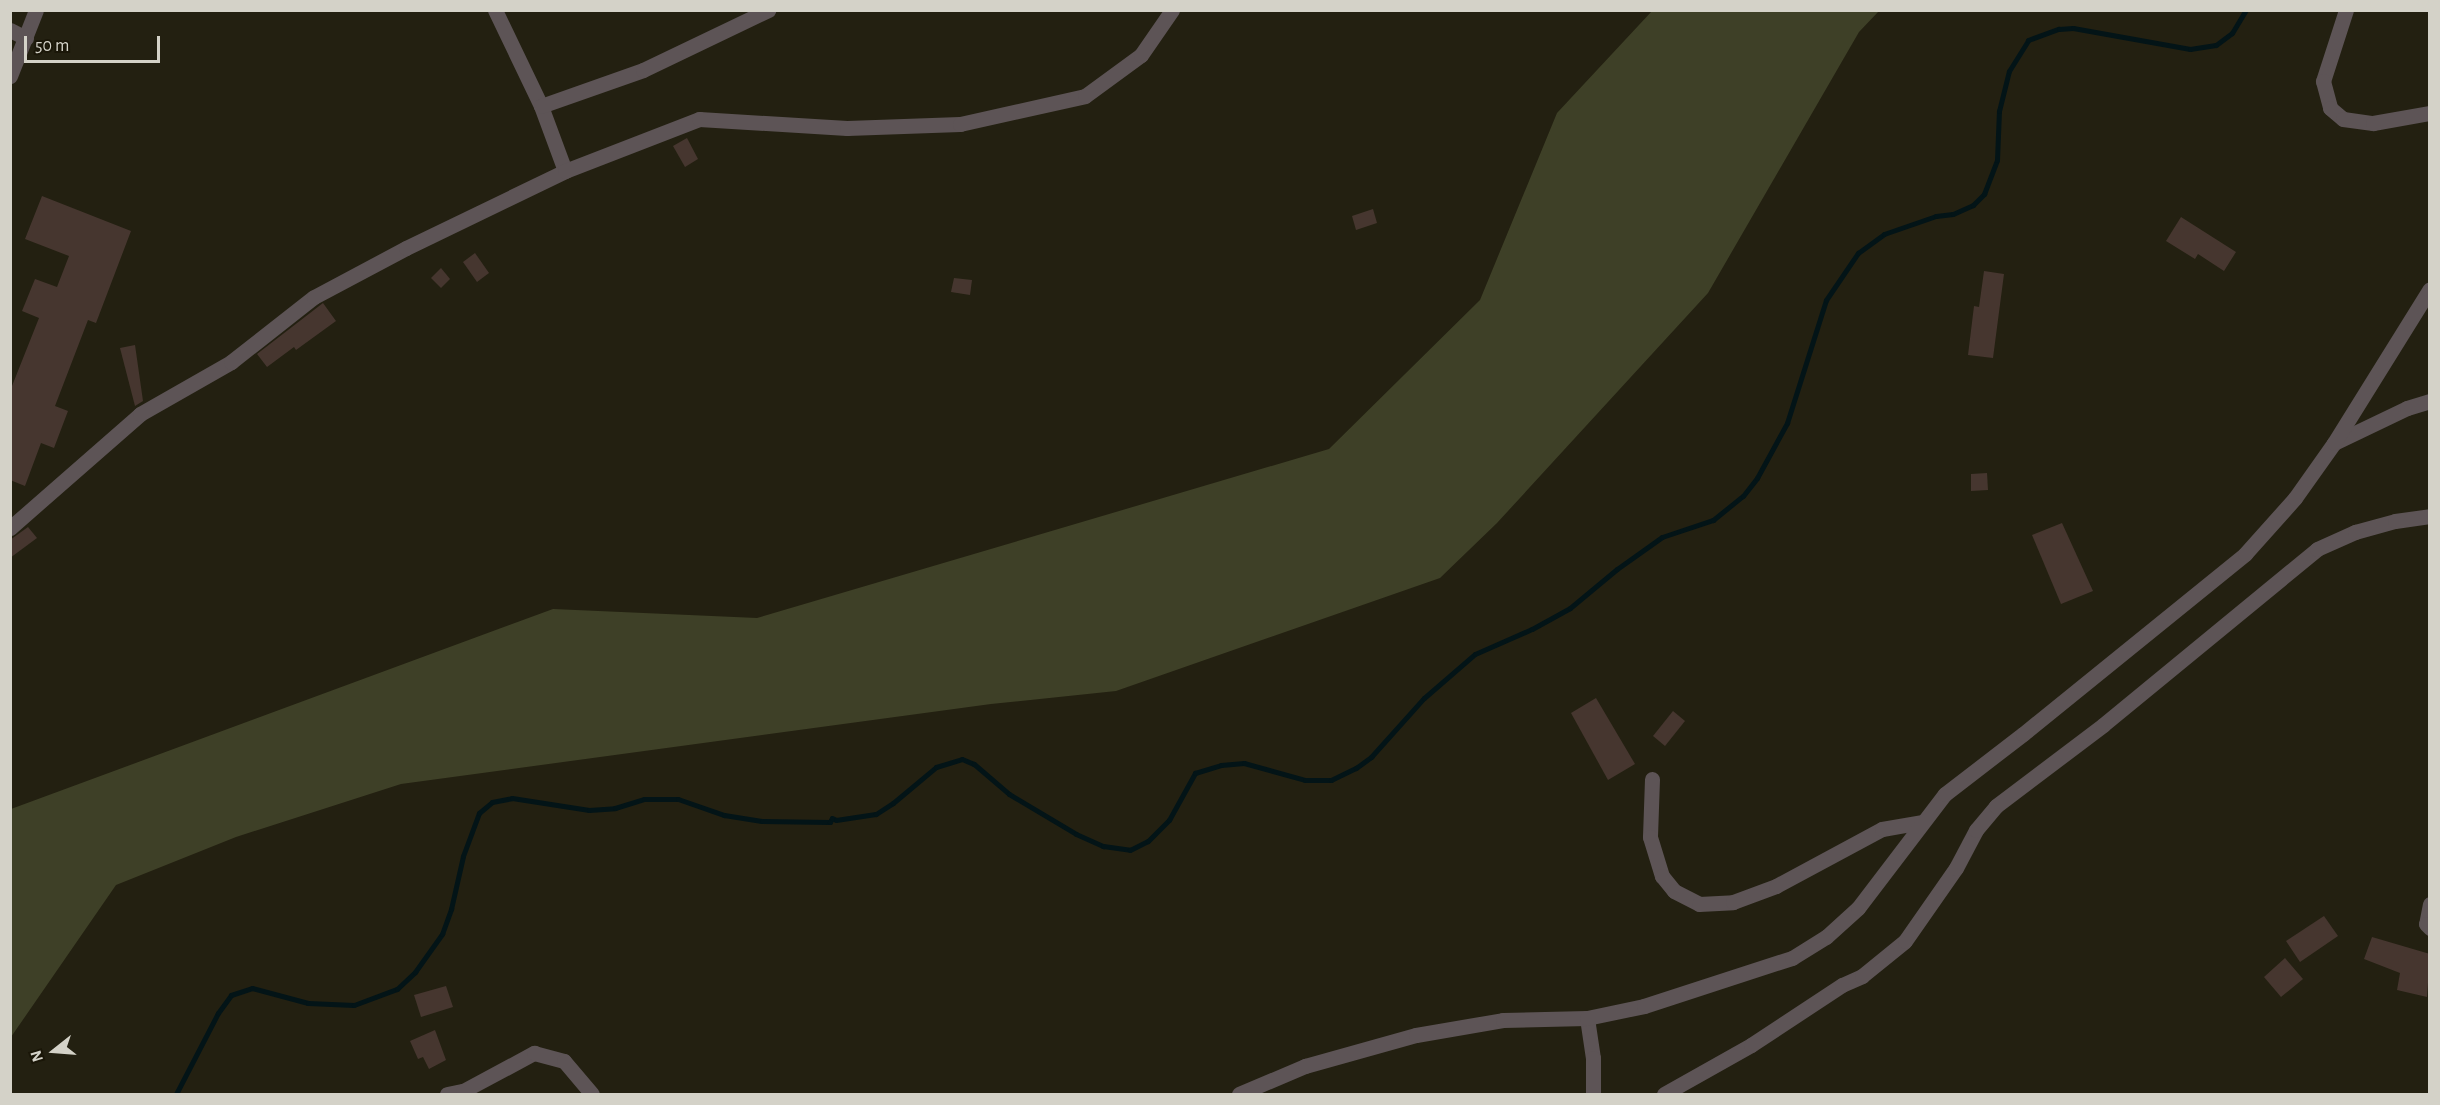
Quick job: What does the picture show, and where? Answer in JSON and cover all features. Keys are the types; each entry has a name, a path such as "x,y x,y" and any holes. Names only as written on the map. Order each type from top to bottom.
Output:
{"street":[{"path":"10,76 36,10"},
{"path":"495,10 541,106 565,171"},
{"path":"541,106 643,70 768,10"},
{"path":"10,528 140,414 231,362 314,297 406,248 565,171 699,119 846,128 960,124 1085,96 1141,55 1172,10"},
{"path":"2346,10 2323,81 2330,108 2343,119 2373,123 2430,113"},
{"path":"10,30 26,38"},
{"path":"1239,1095 1305,1066 1416,1035 1503,1020 1587,1018 1644,1006 1791,958 1826,937 1858,908 1945,794 2032,727 2245,554 2295,498 2334,443 2430,289"},
{"path":"2334,443 2407,408 2430,401"},
{"path":"1664,1095 1862,976 1905,941 1956,868 1976,830 1996,806 2103,725 2317,549 2355,532 2395,521 2430,516"},
{"path":"1652,778 1650,837 1662,876 1674,891 1699,904 1733,903 1776,886 1882,829 1922,822"},
{"path":"2430,904 2426,924 2430,928"},
{"path":"1587,1018 1593,1058 1593,1095"},
{"path":"447,1095 463,1091 534,1053 564,1061 591,1095"}],"green space":[{"path":"1652,11 1879,11 1859,32 1708,293 1497,523 1440,578 1116,691 991,704 401,784 236,837 116,885 11,1037 11,809 553,609 757,618 1329,449 1480,300 1557,113"}],"building":[{"path":"687,138 698,159 685,167 673,146"},
{"path":"42,196 131,231 96,323 88,320 55,406 68,411 54,448 41,443 25,486 10,480 10,391 39,318 22,311 35,279 57,287 69,256 25,239"},
{"path":"1373,209 1377,223 1356,230 1352,216"},
{"path":"2181,217 2236,252 2224,271 2198,254 2195,259 2166,241"},
{"path":"475,253 489,273 477,282 463,262"},
{"path":"441,268 450,279 441,288 431,278"},
{"path":"1984,271 2004,274 1993,358 1968,355 1974,306 1979,307"},
{"path":"954,278 972,280 970,295 951,292"},
{"path":"323,303 336,321 296,350 294,347 267,367 257,354"},
{"path":"135,345 143,401 135,406 120,348"},
{"path":"1987,473 1988,490 1971,491 1971,474"},
{"path":"2062,523 2093,591 2061,604 2032,535"},
{"path":"28,527 37,538 10,558 10,540"},
{"path":"1596,698 1635,764 1608,780 1571,713"},
{"path":"1673,711 1685,721 1665,746 1653,736"},
{"path":"2324,916 2338,936 2300,962 2286,941"},
{"path":"2372,937 2430,954 2427,997 2397,990 2400,973 2364,959"},
{"path":"2285,958 2303,979 2281,997 2264,977"},
{"path":"446,986 453,1007 421,1017 414,995"},
{"path":"435,1030 446,1060 429,1069 423,1057 418,1059 410,1041"}],"waterway":[{"path":"176,1094 218,1013 231,995 252,988 308,1003 354,1005 397,989 415,972 442,934 451,909 463,856 479,813 492,802 512,798 589,810 615,808 644,799 678,799 724,815 762,821 830,822 832,818 836,820 876,814 893,803 936,767 962,759 974,764 1009,794 1076,834 1103,846 1130,850 1148,841 1169,820 1195,773 1221,765 1244,763 1305,780 1331,780 1356,768 1371,757 1424,698 1475,654 1532,629 1570,608 1617,569 1662,537 1713,520 1743,496 1757,478 1787,423 1826,300 1858,253 1884,234 1936,216 1953,214 1973,205 1984,194 1997,160 1999,111 2009,71 2028,40 2059,29 2073,28 2190,49 2216,45 2232,33 2246,10"}]}
